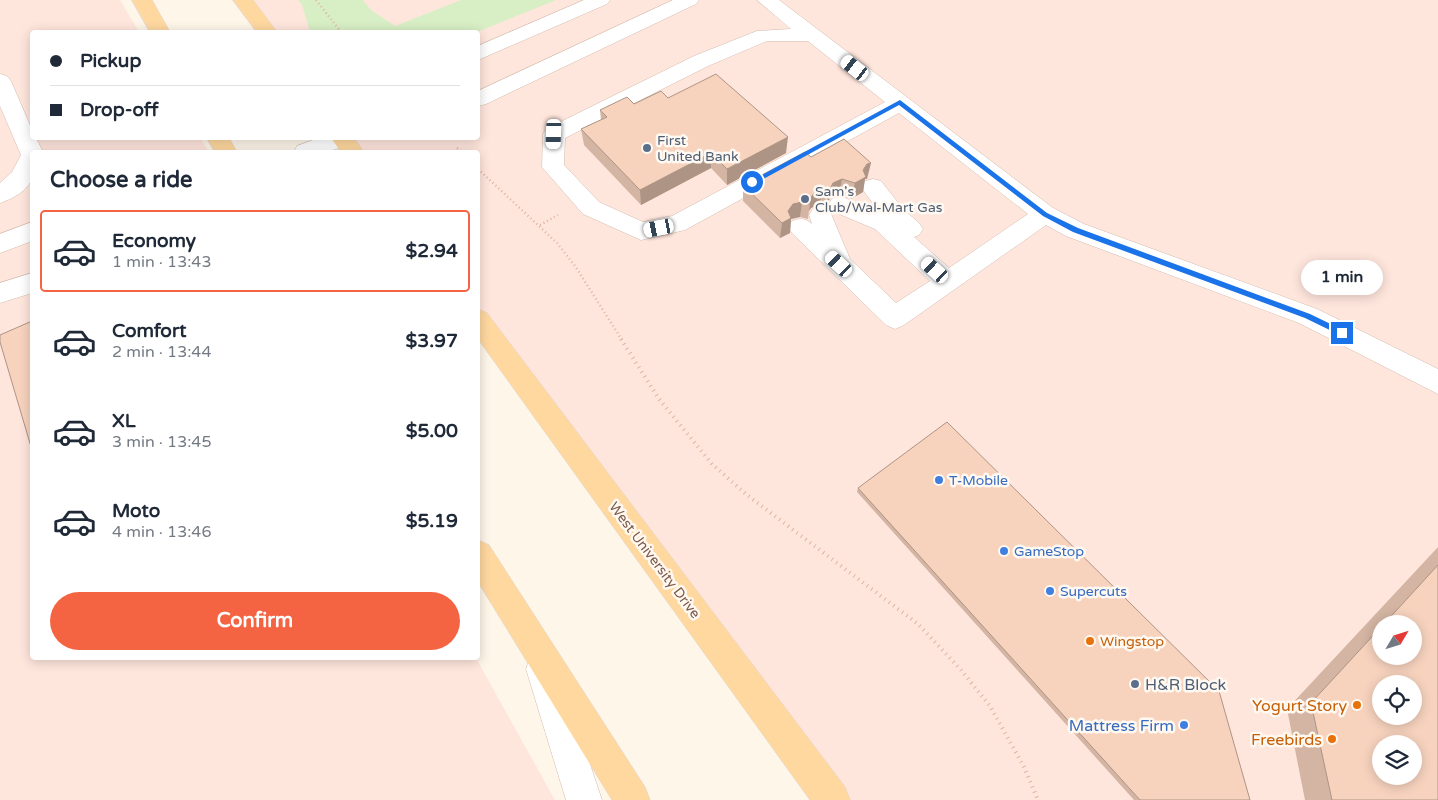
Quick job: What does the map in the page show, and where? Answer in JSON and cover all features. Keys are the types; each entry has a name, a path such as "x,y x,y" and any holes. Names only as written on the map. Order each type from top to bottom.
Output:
{"main road":[{"path":"142,0 159,30"},
{"path":"243,0 266,30"},
{"path":"344,140 351,150"},
{"name":"West University Drive","path":"480,323 832,800"},
{"path":"480,557 632,800"}],"street":[{"path":"480,53 600,0"},
{"path":"480,98 689,0"},
{"path":"767,0 1045,214 1075,230 1308,316 1438,382"},
{"path":"812,35 764,35 701,61 554,134 553,167 591,208 641,231 677,224 752,192 807,163 900,102"},
{"path":"0,81 30,150"},
{"path":"310,150 333,140"},
{"path":"0,194 11,190 25,172 30,160"},
{"path":"848,200 889,219 955,277"},
{"path":"848,200 889,219"},
{"path":"839,264 848,200"},
{"path":"793,231 839,264 896,318 1045,214"},
{"path":"0,244 30,232"},
{"path":"0,293 30,284"},
{"path":"534,644 584,800"}],"path":[{"path":"316,0 339,30"},
{"path":"480,170 557,243 574,266 659,399 712,464 747,495 918,624 960,670 990,706 1024,767 1038,800"}],"shaded area":[{"path":"0,0 120,0 138,30 30,30 30,140 201,140 208,150 30,150 30,660 477,660 555,800 0,800"},
{"path":"243,0 1438,0 1438,800 832,800 480,323 480,150 351,150 344,140 480,140 480,30 266,30"}],"green space":[{"path":"298,0 363,0 371,10 395,26 461,0 556,0 480,31 309,30 302,5"}],"building":[{"name":"First United Bank","path":"716,74 788,137 727,169 711,153 640,190 581,129 607,117 600,110 627,97 634,104 661,91 668,98"},
{"path":"844,139 871,163 867,164 863,170 866,177 855,183 842,179 833,183 829,191 823,189 814,193 810,199 810,204 802,202 793,204 788,211 791,218 782,223 743,185 805,152 811,157"},
{"path":"30,322 30,443 0,342 0,335"},
{"path":"947,422 1219,691 1250,800 1140,800 858,488"},
{"path":"1438,565 1438,800 1332,800 1311,703 1372,637 1372,665 1422,665 1422,615 1392,615"}],"place":[{"name":"First United Bank","path":"647,148"},
{"name":"Sam's Club/Wal-Mart Gas","path":"805,199"},
{"name":"T-Mobile","path":"939,480"},
{"name":"GameStop","path":"1004,551"},
{"name":"Supercuts","path":"1050,591"},
{"name":"Wingstop","path":"1090,641"},
{"name":"H&R Block","path":"1135,684"},
{"name":"Yogurt Story","path":"1357,705"},
{"name":"Mattress Firm","path":"1184,725"},
{"name":"Freebirds","path":"1332,739"}],"route":[{"path":"752,182 900,102 1045,214 1075,230 1308,316 1342,333"}]}
